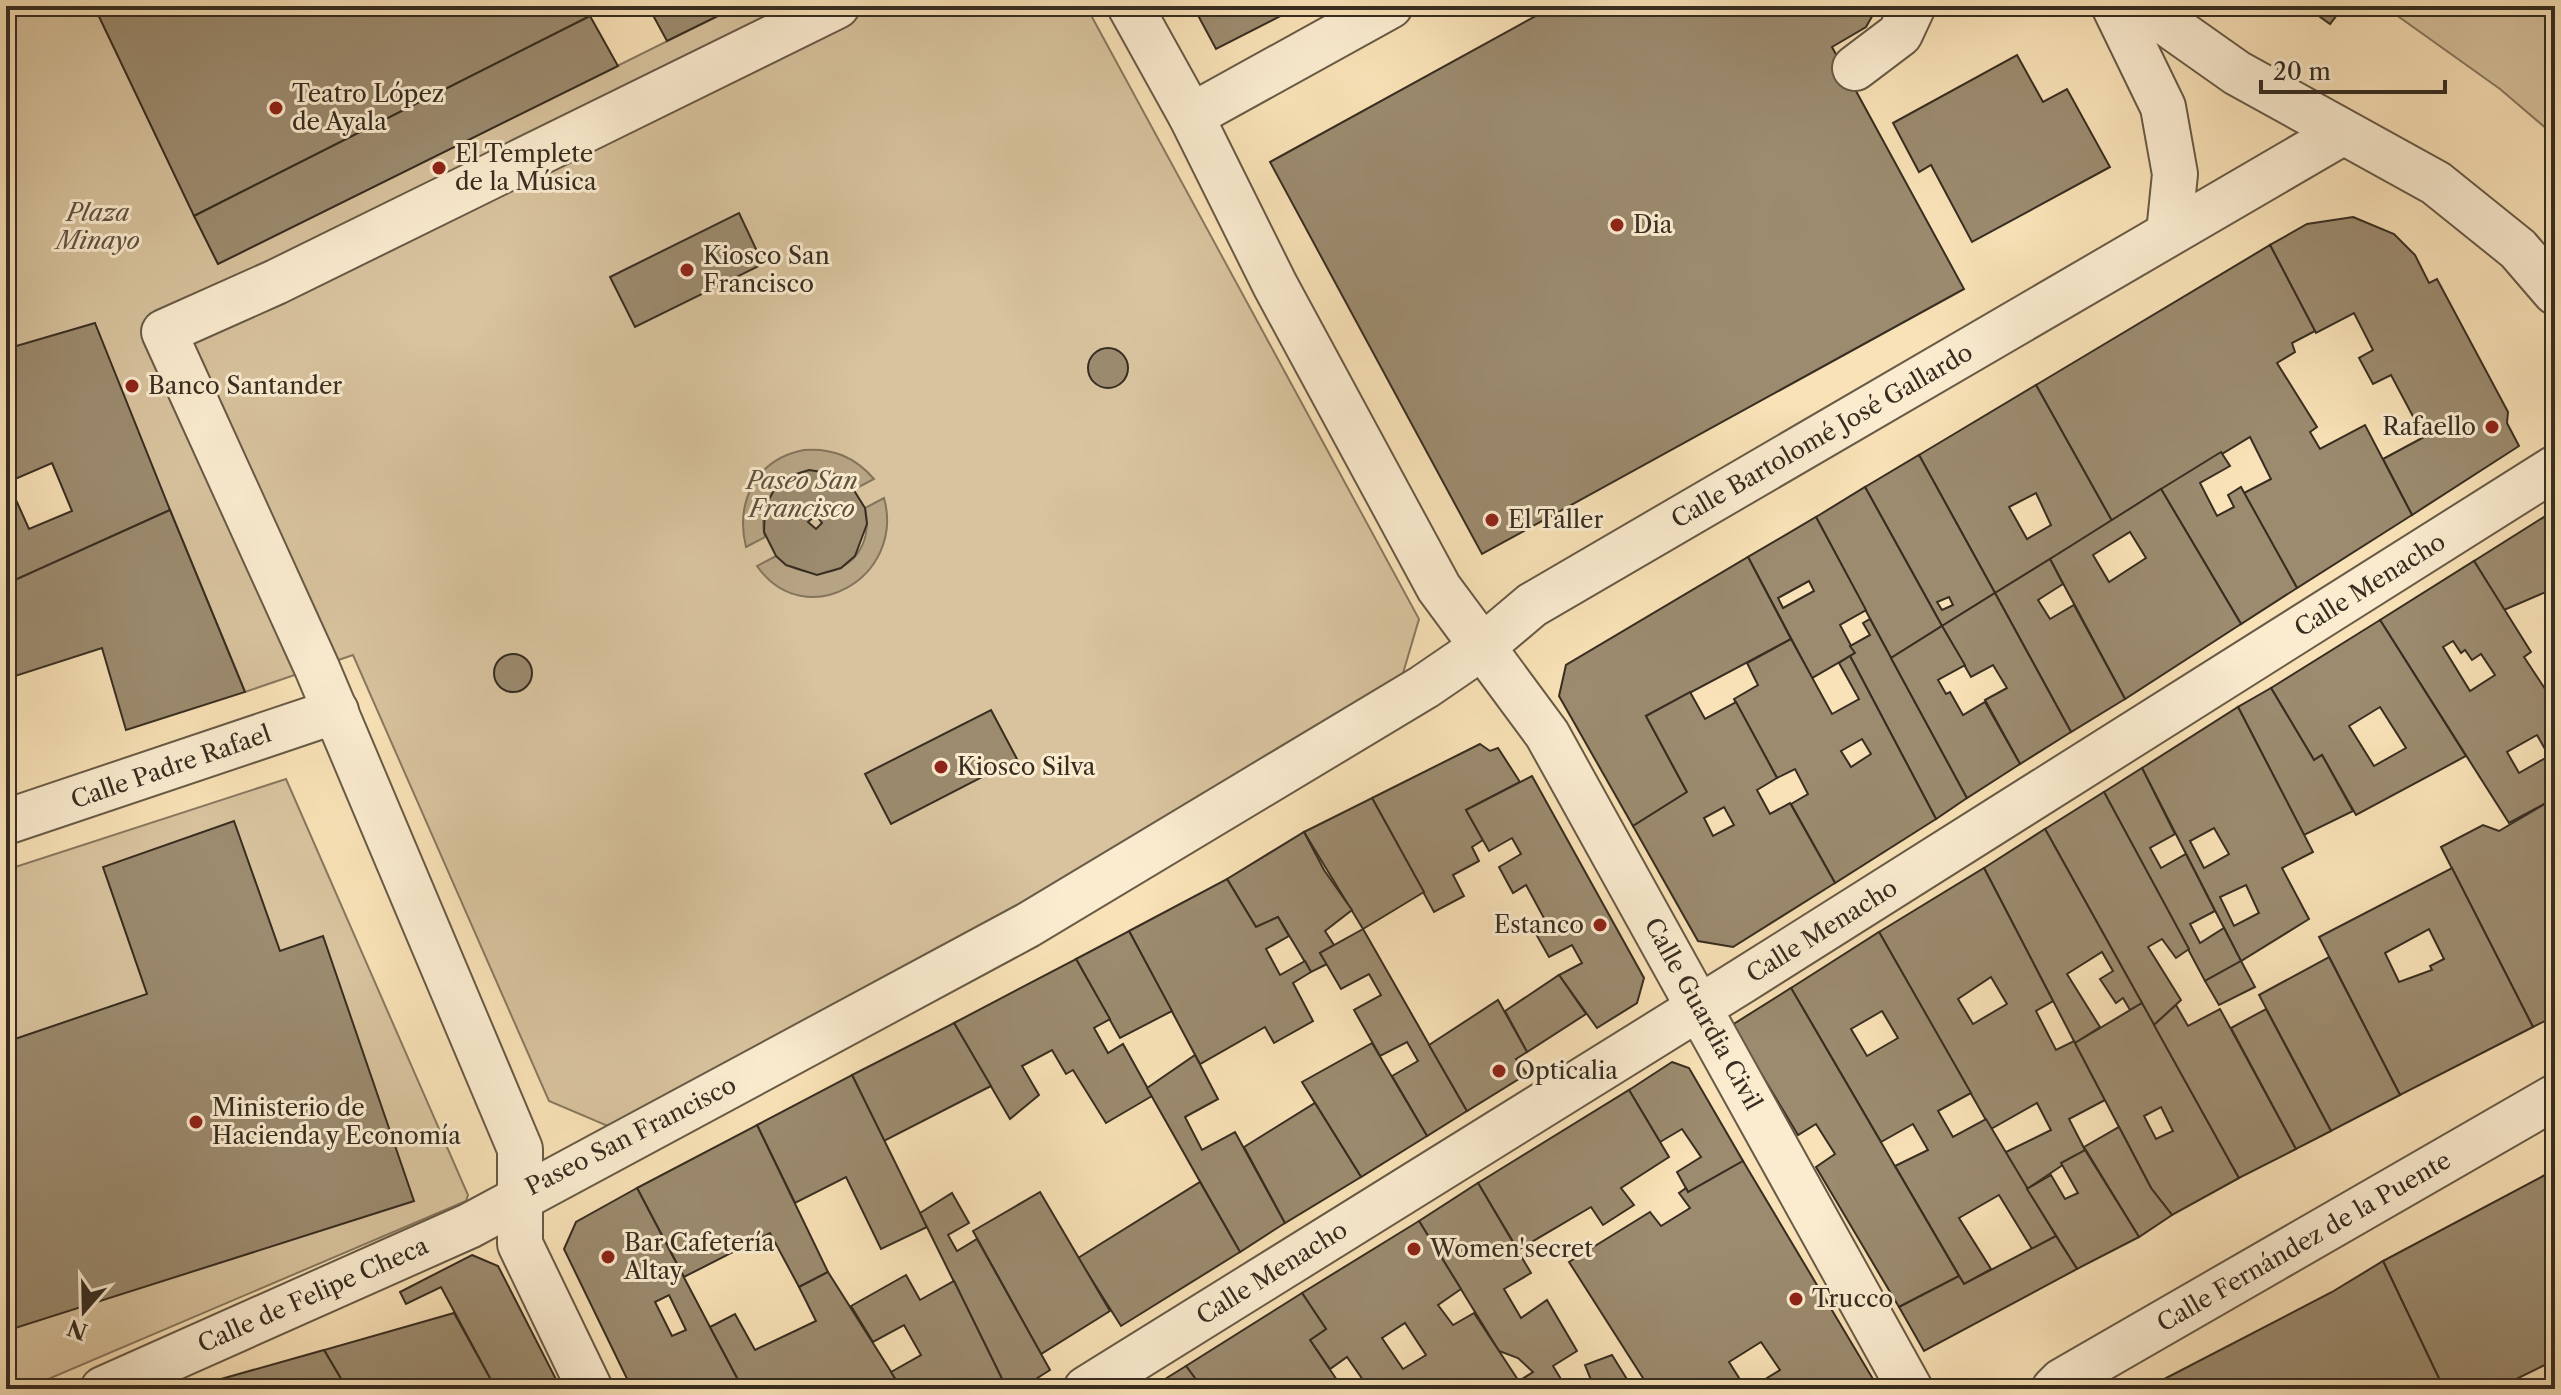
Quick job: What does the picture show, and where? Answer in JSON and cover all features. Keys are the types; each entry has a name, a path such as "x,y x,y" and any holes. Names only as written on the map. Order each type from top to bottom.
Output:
{"street":[{"name":"Paseo San Francisco","path":"837,6 276,282 164,332 336,711 520,1149 521,1198 1028,925 1424,687 1481,648"},
{"path":"1130,6 1191,116 1275,285 1439,588 1481,648"},
{"path":"1191,116 1390,6"},
{"path":"1855,68 1900,34 1913,6"},
{"path":"2114,6 2163,107 2175,174 2169,233"},
{"path":"2142,6 2237,73 2436,183 2518,249 2555,292"},
{"name":"Calle Bartolomé José Gallardo","path":"1481,648 1532,605 2342,133"},
{"name":"Calle Menacho","path":"1086,1389 2555,468"},
{"name":"Calle Guardia Civil","path":"1481,648 1547,734 1910,1389"},
{"name":"Calle Padre Rafael","path":"6,822 336,711"},
{"name":"Calle Fernández de la Puente","path":"2054,1389 2076,1373 2555,1097"},
{"path":"521,1198 520,1244 590,1389"},
{"name":"Calle de Felipe Checa","path":"103,1389 469,1226 521,1198"}],"green space":[{"name":"Paseo San Francisco","path":"6,6 94,6 218,264 738,6 1086,6 1419,619 1393,707 610,1127 549,1101 353,655 245,692 170,510 6,349"},
{"path":"2305,6 2555,6 2555,136 2500,89 2392,12 2341,9 2330,24"},
{"name":"Ministerio de Hacienda y Economía","path":"286,779 468,1195 466,1201 25,1389 6,1389 6,870"}],"shaded area":[{"path":"804,450 843,456 874,479 855,489 840,478 823,473 806,473 790,478 777,488 768,501 763,518 765,537 746,547 744,514 753,485 773,463"},
{"path":"884,498 887,527 880,552 866,573 847,588 824,596 800,596 777,586 757,566 776,556 792,567 809,572 841,568 862,545 867,528 865,508"}],"building":[{"name":"Teatro López de Ayala","path":"94,6 585,6 590,16 194,216"},
{"path":"648,6 738,6 667,41"},
{"path":"1193,6 1300,6 1216,49"},
{"name":"Dia","path":"1554,6 1878,6 1866,27 1832,47 1964,289 1482,554 1270,162"},
{"path":"2305,6 2344,6 2330,24"},
{"path":"590,16 618,66 218,264 194,216"},
{"path":"2017,55 2043,102 2067,89 2110,167 1972,242 1931,165 1919,172 1893,123"},
{"name":"Kiosco San Francisco","path":"739,213 763,264 635,327 610,277"},
{"path":"2353,217 2394,234 2415,255 2429,283 2437,279 2508,412 2507,423 2519,446 2412,515 2383,459 2424,437 2391,375 2373,384 2359,358 2373,350 2354,313 2316,333 2270,245 2307,224"},
{"path":"2270,245 2315,331 2292,343 2295,352 2277,363 2317,427 2310,432 2320,449 2365,425 2412,515 2297,588 2244,493 2271,479 2250,437 2112,521 2036,385"},
{"path":"95,323 170,510 9,583 6,573 6,349","holes":["52,463 72,511 29,529 8,482"]},
{"path":"1108,348 1122,354 1128,368 1122,382 1108,388 1094,382 1088,368 1094,354"},
{"path":"2036,385 2112,521 1995,593 1919,455","holes":["2036,493 2051,525 2027,539 2009,507"]},
{"path":"2221,452 2230,466 2200,483 2217,516 2234,507 2228,495 2241,487 2297,588 2241,624 2161,489"},
{"path":"1919,455 1995,593 1942,626 1865,487","holes":["1949,597 1953,605 1942,610 1937,602"]},
{"path":"809,470 835,474 850,484 865,508 867,524 855,556 841,568 817,575 786,565 776,556 764,532 765,507 773,492 793,475","holes":["816,515 822,523 816,529 808,522"]},
{"path":"1865,487 1942,626 1891,658 1816,517"},
{"path":"2161,489 2241,624 2125,699 2050,559","holes":["2130,532 2146,558 2109,582 2093,555"]},
{"path":"170,510 245,692 126,730 102,648 6,679 6,584"},
{"path":"2555,510 2555,588 2504,610 2474,561"},
{"path":"1816,517 1866,610 1840,625 1855,653 1812,678 1748,557","holes":["1809,581 1814,591 1783,608 1778,598"]},
{"path":"1748,557 1791,639 1646,716 1687,792 1633,826 1559,696 1566,665"},
{"path":"2050,559 2063,584 2038,600 2050,619 2074,605 2125,699 2071,732 1995,593"},
{"path":"2474,561 2531,652 2524,657 2555,704 2555,798 2509,823 2380,620","holes":["2453,641 2461,653 2465,650 2472,660 2481,654 2495,675 2470,691 2443,647","2537,735 2549,756 2519,773 2507,752"]},
{"path":"1995,593 2071,732 2020,764 1985,700 2007,688 1993,665 1971,677 1942,626"},
{"path":"1870,619 1967,798 1936,819 1850,656 1855,653 1850,646 1870,635 1863,623"},
{"path":"2380,620 2466,756 2356,815 2322,755 2314,760 2271,688","holes":["2380,707 2406,748 2374,766 2349,726"]},
{"path":"1942,626 1965,665 1938,680 1946,694 1950,692 1963,715 1985,702 2020,764 1967,798 1891,658"},
{"path":"1791,639 1832,714 1859,699 1839,663 1850,656 1936,819 1835,883 1791,804 1808,794 1795,769 1777,778 1734,699 1758,685 1747,663","holes":["1862,739 1871,754 1851,767 1841,751"]},
{"path":"513,654 526,660 532,673 526,686 513,692 500,686 494,673 500,660"},
{"path":"2271,688 2314,760 2322,755 2353,811 2304,835 2238,707"},
{"path":"1690,692 1705,719 1736,702 1777,778 1757,790 1770,814 1790,803 1835,883 1733,947 1698,941 1633,826 1687,792 1646,716","holes":["1724,807 1734,825 1713,836 1704,818"]},
{"path":"2238,707 2313,852 2282,868 2309,919 2241,961 2142,768","holes":["2214,828 2229,854 2204,868 2190,841","2246,885 2259,913 2234,926 2220,897"]},
{"name":"Kiosco Silva","path":"991,710 1017,759 891,824 865,774"},
{"path":"1480,744 1490,751 1498,748 1520,782 1466,810 1483,840 1472,847 1479,861 1453,875 1464,896 1434,912 1372,798"},
{"path":"2142,768 2175,834 2150,848 2161,868 2186,854 2215,911 2190,924 2200,943 2224,928 2241,961 2205,981 2104,792"},
{"path":"1532,776 1644,978 1637,1003 1597,1028 1559,975 1582,963 1572,945 1549,957 1532,927 1545,920 1526,885 1513,893 1499,867 1521,854 1512,838 1489,851 1466,810"},
{"path":"2104,792 2189,949 2176,958 2162,939 2148,947 2181,1000 2154,1025 2045,829"},
{"path":"1372,798 1424,892 1363,929 1304,832"},
{"path":"2555,798 2555,833 2548,837 2555,851 2555,1016 2533,1027 2441,847 2483,825 2499,831"},
{"name":"Ministerio de Hacienda y Economía","path":"234,821 280,951 323,936 414,1201 6,1331 6,1042 147,994 103,867"},
{"path":"2045,829 2142,1003 2130,1010 2123,998 2116,1003 2100,979 2113,971 2102,952 2067,974 2100,1027 2075,1043 1984,868"},
{"path":"1304,832 1324,870 1352,910 1325,931 1334,945 1320,953 1327,964 1311,972 1278,917 1256,927 1227,879"},
{"path":"1984,868 2053,1001 2036,1011 2056,1050 2074,1041 2105,1100 2069,1119 2085,1150 2027,1189 2004,1153 2051,1130 2037,1103 1991,1129 1879,932","holes":["1991,977 2007,1004 1973,1024 1958,999"]},
{"path":"2452,868 2533,1027 2400,1095 2319,937","holes":["2429,929 2444,959 2430,966 2432,970 2399,982 2385,953"]},
{"path":"1227,879 1256,927 1278,917 1289,936 1266,949 1280,975 1305,961 1311,972 1293,983 1313,1021 1274,1043 1265,1027 1200,1064 1129,931"},
{"path":"1363,929 1467,1111 1427,1136 1392,1076 1418,1061 1407,1042 1380,1056 1354,1010 1381,995 1369,974 1341,989 1320,953"},
{"path":"1129,931 1172,1011 1120,1038 1076,959"},
{"path":"1879,932 1971,1093 1938,1111 1953,1137 1986,1119 2056,1236 2032,1249 1999,1195 1959,1218 1991,1269 1964,1284 1895,1166 1928,1150 1913,1124 1881,1142 1791,988","holes":["1882,1011 1898,1038 1867,1056 1851,1029"]},
{"path":"2329,957 2400,1095 2331,1131 2259,995"},
{"path":"1076,959 1110,1019 1094,1028 1108,1053 1123,1044 1152,1096 1106,1123 1073,1070 1066,1074 1052,1050 1022,1066 1039,1095 1010,1119 954,1023"},
{"path":"2241,961 2255,987 2219,1005 2205,981"},
{"path":"1559,975 1586,1014 1527,1052 1505,1011"},
{"path":"1791,988 1959,1276 1899,1307 1816,1167 1835,1154 1816,1124 1798,1135 1732,1025"},
{"path":"1498,1000 1527,1052 1516,1059 1527,1074 1467,1111 1429,1045"},
{"path":"2142,1003 2239,1178 2172,1215 2151,1188 2075,1043","holes":["2161,1107 2173,1131 2156,1139 2144,1116"]},
{"path":"2176,1005 2188,1026 2220,1009 2296,1149 2239,1178 2154,1025"},
{"path":"2266,1009 2331,1131 2296,1149 2231,1028"},
{"path":"954,1023 991,1086 884,1141 852,1075"},
{"path":"1372,1043 1427,1136 1361,1177 1302,1082"},
{"path":"1195,1055 1218,1099 1185,1117 1202,1150 1235,1132 1285,1223 1240,1252 1147,1088"},
{"path":"1672,1062 1689,1068 1743,1161 1688,1192 1677,1172 1701,1157 1682,1129 1660,1142 1629,1090"},
{"path":"852,1075 927,1227 881,1249 846,1177 795,1203 757,1125"},
{"path":"1629,1090 1669,1157 1621,1188 1634,1205 1603,1225 1591,1207 1518,1250 1478,1183"},
{"path":"1315,1103 1361,1177 1285,1223 1244,1147"},
{"path":"757,1125 828,1272 799,1287 770,1233 684,1277 637,1188"},
{"path":"2119,1127 2151,1188 2172,1215 2139,1237 2084,1147"},
{"path":"2085,1150 2139,1237 2077,1269 2027,1189 2051,1175 2065,1199 2078,1193 2061,1163"},
{"path":"1743,1161 1873,1379 1875,1389 1749,1389 1780,1370 1761,1342 1729,1362 1746,1389 1650,1389 1569,1262 1650,1212 1661,1226 1690,1208 1679,1193 1686,1188 1688,1192"},
{"path":"2555,1170 2555,1197 2545,1175"},
{"path":"2545,1175 2555,1197 2555,1360 2496,1389 2444,1389 2383,1261"},
{"path":"1200,1182 1240,1252 1121,1326 1078,1258"},
{"path":"1478,1183 1531,1273 1504,1289 1521,1318 1547,1300 1577,1351 1553,1366 1567,1389 1524,1389 1519,1381 1533,1372 1518,1358 1499,1351 1419,1221"},
{"path":"637,1188 743,1389 632,1389 564,1249 576,1222","holes":["669,1295 686,1330 672,1336 655,1302"]},
{"path":"1040,1192 1110,1311 1041,1354 973,1231"},
{"path":"952,1193 969,1223 948,1235 957,1251 977,1239 1050,1370 1020,1389 1007,1389 920,1213"},
{"path":"1419,1221 1461,1289 1438,1305 1453,1325 1474,1313 1524,1389 1350,1389 1363,1380 1347,1357 1330,1369 1310,1340 1326,1329 1302,1293","holes":["1405,1323 1426,1355 1403,1369 1382,1338"]},
{"path":"2056,1236 2077,1269 1924,1351 1899,1307 1959,1276 1964,1284"},
{"path":"472,1255 498,1266 561,1389 487,1389 485,1383 491,1380 441,1287 406,1304 400,1292"},
{"path":"2383,1261 2444,1389 2145,1389 2332,1292"},
{"path":"828,1272 902,1389 743,1389 710,1327 735,1314 755,1350 816,1321 799,1287"},
{"path":"906,1275 920,1300 954,1281 1007,1389 902,1389 891,1372 921,1355 904,1325 873,1342 851,1306"},
{"path":"1302,1293 1326,1329 1310,1340 1343,1389 1203,1389 1186,1366"},
{"path":"454,1313 491,1380 485,1383 487,1389 347,1389 324,1350"},
{"path":"324,1350 347,1389 198,1389 196,1386"},
{"path":"1612,1355 1633,1389 1588,1389 1593,1385 1585,1365"},
{"path":"1186,1366 1203,1389 1149,1389"}],"place":[{"name":"Teatro López de Ayala","path":"276,108"},
{"name":"El Templete de la Música","path":"439,168"},
{"name":"Dia","path":"1617,225"},
{"name":"Kiosco San Francisco","path":"687,270"},
{"name":"Banco Santander","path":"132,386"},
{"name":"Rafaello","path":"2492,427"},
{"name":"El Taller","path":"1492,520"},
{"name":"Kiosco Silva","path":"941,767"},
{"name":"Estanco","path":"1600,925"},
{"name":"Opticalia","path":"1499,1071"},
{"name":"Ministerio de Hacienda y Economía","path":"196,1122"},
{"name":"Women'secret","path":"1414,1249"},
{"name":"Bar Cafetería Altay","path":"608,1257"},
{"name":"Trucco","path":"1796,1299"}],"park label":[{"name":"Plaza Minayo","path":"98,227"}]}
